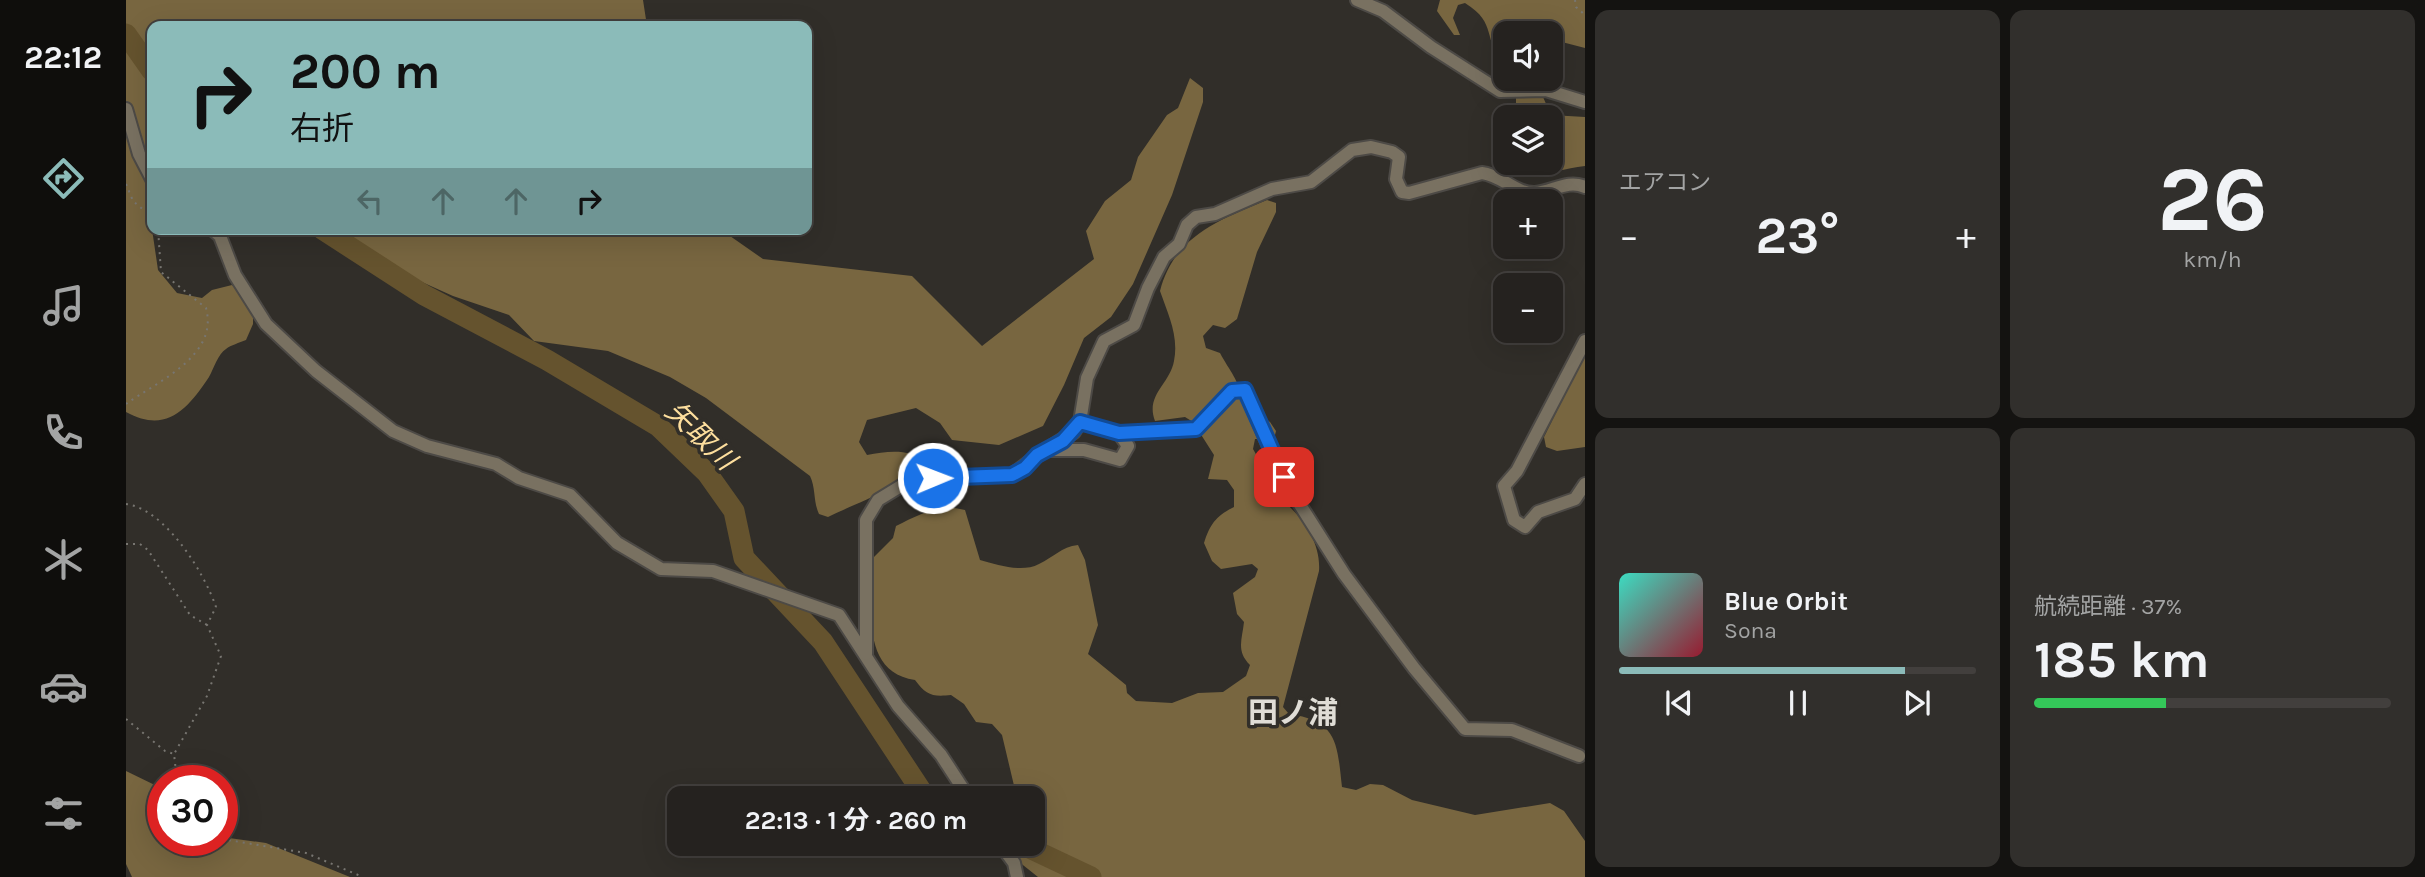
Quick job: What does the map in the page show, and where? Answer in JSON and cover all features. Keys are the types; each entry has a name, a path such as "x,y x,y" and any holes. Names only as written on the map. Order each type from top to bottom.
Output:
{"street":[{"path":"1357,0 1383,11 1431,47 1500,91 1559,92 1585,102"},
{"path":"126,109 139,154 147,169"},
{"path":"866,654 866,520 878,499 914,478 1012,475 1045,450 1063,441 1080,422 1087,378 1104,341 1135,325 1148,288 1164,257 1179,244 1187,226 1196,217 1215,214 1272,189 1311,182 1340,158 1360,148 1392,152 1399,157 1397,187 1409,193 1482,173 1492,174 1526,192 1570,184 1585,187"},
{"path":"219,235 235,275 265,324 316,370 393,431 426,446 496,464 519,478 570,495 617,543 661,569 674,572 713,571 839,615 898,706 941,755 961,786"},
{"path":"1585,341 1517,471 1504,486 1514,520 1525,527 1538,512 1575,499 1585,484"},
{"path":"1080,422 1119,433 1196,429 1232,391 1245,390 1272,454 1344,574 1414,668 1465,729 1512,730 1579,757"},
{"path":"1045,450 1084,450 1121,460 1128,446 1119,433"},
{"path":"1008,856 1017,877"}],"path":[{"path":"1575,0 1576,7 1585,15"},
{"path":"126,184 133,201 147,213"},
{"path":"126,404 188,361 202,346 209,329 206,308 161,272 158,235"},
{"path":"126,504 144,509 168,525 213,599 216,607 207,625"},
{"path":"126,544 140,544 148,550 190,615 207,625 221,656 207,696 174,754 175,765"},
{"path":"126,719 165,751 174,754"},
{"path":"238,842 306,853 363,877"}],"shaded area":[{"path":"126,0 643,0 646,21 147,21 147,235 153,235 158,270 177,293 202,298 212,290 232,285 253,308 253,324 246,340 223,351 209,377 184,408 174,415 153,420 126,412"},
{"path":"1440,0 1585,0 1585,48 1563,42 1563,21 1493,21 1493,47 1482,18 1465,3 1458,5 1453,18 1460,35 1454,35 1437,11"},
{"path":"1190,78 1203,88 1203,102 1172,195 1133,284 1111,317 1084,338 1043,426 999,445 952,440 940,423 916,408 867,420 859,442 867,455 905,453 913,454 926,462 908,478 828,517 819,514 810,476 706,398 670,377 608,351 534,341 509,315 453,296 404,274 349,235 729,235 763,259 912,276 982,346 1094,259 1086,231 1105,201 1131,180 1138,157 1167,115 1178,108"},
{"path":"1516,91 1540,91 1547,105 1516,105"},
{"path":"1563,116 1585,117 1585,166 1563,170"},
{"path":"1267,200 1276,203 1276,212 1257,252 1237,319 1225,328 1213,325 1203,336 1206,348 1220,353 1236,381 1242,401 1270,422 1276,431 1274,439 1255,439 1253,449 1261,463 1259,497 1269,504 1284,502 1291,508 1310,532 1319,561 1319,571 1283,707 1289,714 1317,722 1332,737 1336,746 1342,787 1356,790 1370,784 1383,785 1412,800 1475,815 1550,803 1564,811 1585,841 1585,877 1038,877 1012,856 1045,856 1045,786 1014,786 1002,735 992,724 976,722 964,704 951,695 930,694 915,680 897,674 884,663 876,649 871,612 874,557 893,538 896,526 929,511 956,508 965,510 980,560 1010,567 1032,567 1062,550 1078,545 1085,560 1098,625 1088,654 1126,685 1127,693 1136,701 1172,703 1198,693 1223,692 1246,676 1250,665 1241,650 1244,622 1237,614 1233,593 1255,577 1258,569 1252,564 1221,569 1212,561 1204,543 1214,521 1234,507 1234,490 1227,480 1208,479 1214,455 1193,422 1185,417 1155,421 1153,412 1156,397 1172,369 1175,352 1172,325 1160,291 1167,272 1187,243 1232,215"},
{"path":"1585,354 1585,447 1557,451 1546,447 1544,437"},
{"path":"126,771 147,781 147,856 238,856 238,839 266,843 350,877 132,877 126,864"}],"waterway":[{"name":"矢取川","path":"126,34 147,64"},
{"name":"矢取川","path":"331,235 424,295 547,360 658,426 707,473 734,511 744,558 823,642 918,786"},
{"name":"矢取川","path":"1045,855 1091,877"}],"district":[{"name":"田ノ浦","path":"1293,713"}],"route":[{"path":"933,478 1012,475 1025,468 1037,455 1063,441 1074,432 1080,422 1119,433 1196,429 1232,391 1245,390 1284,477"}]}
